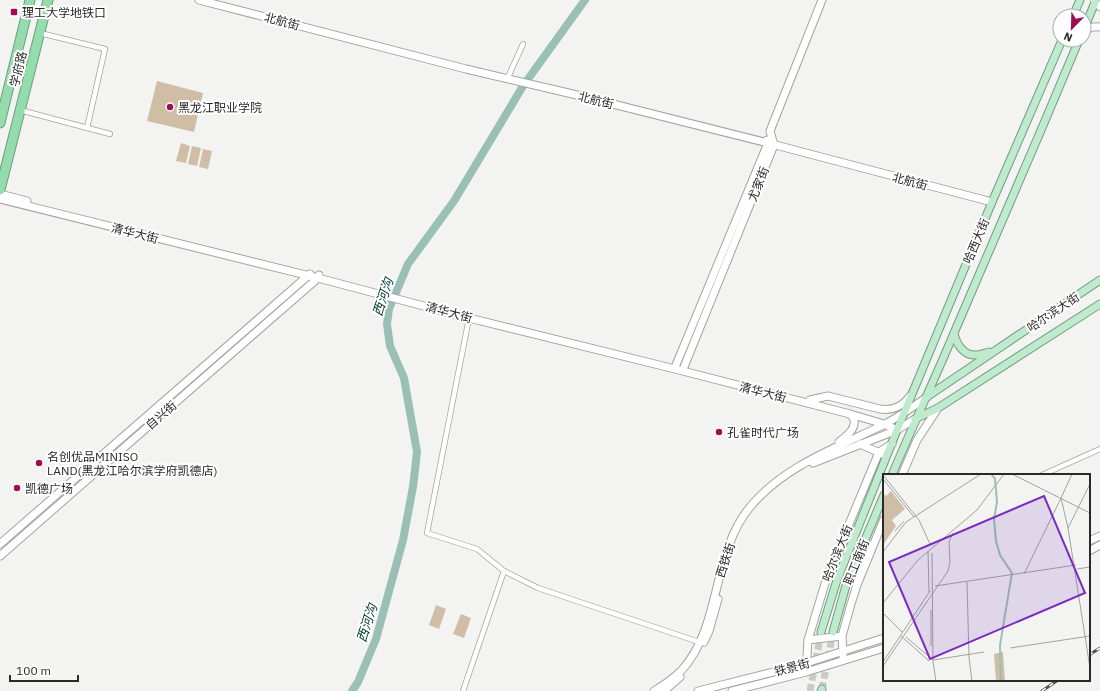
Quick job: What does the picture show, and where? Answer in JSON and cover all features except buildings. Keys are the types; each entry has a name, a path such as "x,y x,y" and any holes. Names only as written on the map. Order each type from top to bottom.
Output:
{"highway":[{"name":"学府路","path":"0,123 30,0"},
{"name":"学府路","path":"0,190 48,0"}],"main road":[{"name":"北航街","path":"199,0 466,69 574,94 771,144 992,202"},
{"name":"尤家街","path":"771,144 766,131 818,0"},
{"name":"尤家街","path":"680,366 771,144 770,131 822,0"},
{"path":"1092,12 1097,2"},
{"name":"哈西大街","path":"892,444 992,202 1059,48"},
{"name":"哈西大街","path":"915,419 927,397 1076,48"},
{"name":"清华大街","path":"0,194 310,274"},
{"name":"清华大街","path":"0,199 319,276 435,307 680,366 810,400 887,423 897,430"},
{"name":"自兴街","path":"0,544 214,356 310,274"},
{"name":"自兴街","path":"0,556 319,276"},
{"name":"哈尔滨大街","path":"927,397 1100,280"},
{"name":"哈尔滨大街","path":"915,419 938,408 1100,304"},
{"name":"清华大街","path":"435,307 469,318 887,423"},
{"path":"954,333 956,342 960,347 971,354 976,355 995,350"},
{"path":"810,400 828,396 880,409 888,409 903,404 912,394"},
{"path":"830,451 887,423 927,397"},
{"path":"902,474 917,440 938,408"},
{"path":"830,451 848,434 854,426 854,419 850,414"},
{"path":"830,451 860,444 897,430 915,419"},
{"path":"892,474 915,419"},
{"path":"860,444 887,456"},
{"path":"879,452 892,444"},
{"name":"职工南街","path":"821,632 837,580 892,444"},
{"name":"西铁街","path":"654,691 667,683 681,671 693,655 707,621 730,542 748,509 762,494 782,478 830,451"},
{"name":"西铁街","path":"664,691 672,686 687,670 706,639 734,544 740,530 750,515 765,498 788,479 830,451"},
{"name":"哈尔滨大街","path":"806,672 808,640 827,577 879,452"},
{"name":"职工南街","path":"833,632 847,582 883,497"},
{"path":"843,662 842,636 857,585 883,521"},
{"path":"1090,541 1100,536"},
{"path":"1090,550 1100,545"},
{"path":"808,640 842,636"},
{"name":"铁景街","path":"698,691 807,663 883,638"},
{"name":"铁景街","path":"732,691 843,662 883,648"}],"street":[{"path":"40,33 105,49 87,128"},
{"path":"509,75 523,44"},
{"path":"20,110 110,134"},
{"path":"469,318 427,533 477,549 504,571 538,588 699,642"},
{"path":"1044,474 1100,449"},
{"path":"463,691 504,571"}],"shaded area":[{"path":"157,81 203,93 194,132 147,121"},
{"path":"181,143 190,146 186,163 176,161"},
{"path":"192,146 201,148 197,166 188,164"},
{"path":"203,149 212,151 208,169 199,167"},
{"path":"436,605 446,609 439,629 429,625"},
{"path":"461,614 471,618 464,638 453,634"}],"waterway":[{"name":"西河沟","path":"352,691 358,682 376,639 403,540 413,487 417,452 404,378 390,346 387,324 389,309 408,264 454,201 523,86 585,0"}],"tunnel":[{"path":"822,689 833,632"},
{"path":"810,691 821,633"}],"railway":[{"path":"1090,654 1100,648"},
{"path":"1042,691 1057,681"}],"place":[{"name":"理工大学地铁口","path":"14,12"},
{"name":"黑龙江职业学院","path":"170,107"},
{"name":"孔雀时代广场","path":"719,432"},
{"name":"名创优品MINISO LAND(黑龙江哈尔滨学府凯德店)","path":"39,463"},
{"name":"凯德广场","path":"17,488"}]}
